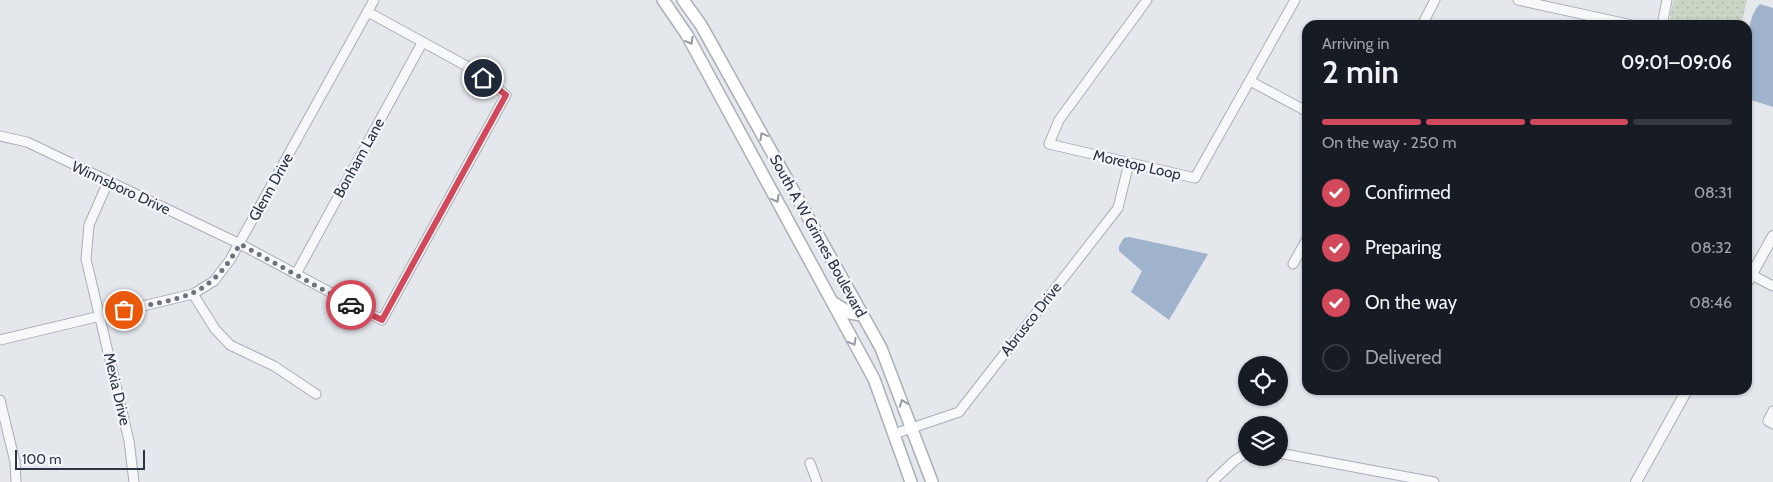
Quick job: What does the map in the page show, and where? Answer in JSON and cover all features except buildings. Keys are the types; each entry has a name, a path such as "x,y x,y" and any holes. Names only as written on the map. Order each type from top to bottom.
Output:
{"main road":[{"name":"South A W Grimes Boulevard","path":"663,0 687,35 874,379 911,482"},
{"name":"South A W Grimes Boulevard","path":"683,0 701,25 881,348 932,482"},
{"path":"716,90 732,81"},
{"path":"829,299 843,310 862,314"}],"street":[{"name":"Glenn Drive","path":"0,340 193,294 214,281 240,244 374,0"},
{"name":"Moretop Loop","path":"1147,0 1059,120 1049,144 1195,178 1295,0"},
{"path":"1425,20 1435,0"},
{"path":"1518,0 1609,20"},
{"path":"1663,20 1667,0"},
{"path":"368,12 422,43"},
{"name":"Winnsboro Drive","path":"0,136 27,142 240,244 382,320 506,95 472,69 422,43"},
{"name":"Bonham Lane","path":"296,274 422,43"},
{"path":"1250,81 1302,109"},
{"name":"Abrusco Drive","path":"894,434 960,412 1118,208 1129,163"},
{"name":"Mexia Drive","path":"108,182 89,224 86,259 129,440 134,482"},
{"path":"1752,272 1773,236"},
{"path":"1293,264 1302,248"},
{"path":"1752,278 1773,286"},
{"path":"193,294 215,329 230,346 274,366 316,394"},
{"path":"1636,482 1684,395"},
{"path":"0,400 15,462 16,482"},
{"path":"1770,423 1773,412"},
{"path":"1288,455 1434,482"},
{"path":"1212,482 1238,459"},
{"path":"810,463 817,482"}],"green space":[{"path":"1674,0 1747,0 1742,20 1670,20"}],"water":[{"path":"1760,4 1773,8 1773,107 1752,100 1751,20"},
{"path":"1129,237 1208,254 1169,320 1131,292 1142,271 1119,251 1119,246 1124,238"}],"way so far":[{"path":"124,310 193,294 214,281 240,244 351,305"}],"route":[{"path":"351,305 382,320 506,95 483,78"}]}
